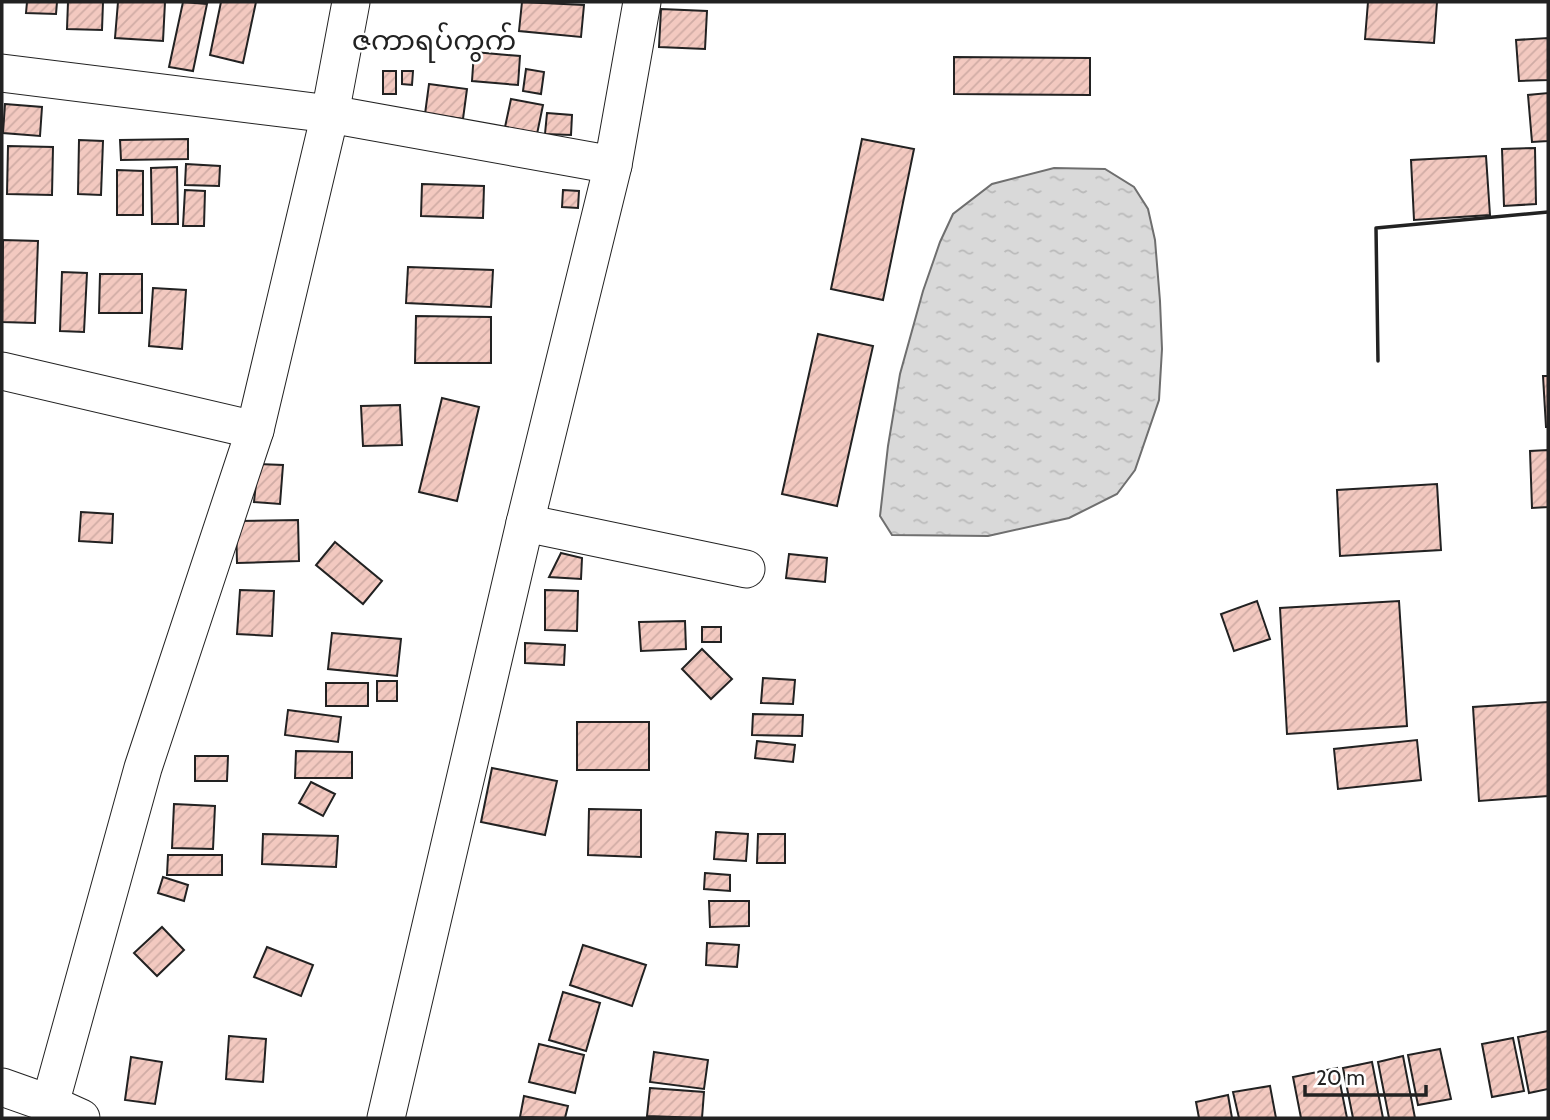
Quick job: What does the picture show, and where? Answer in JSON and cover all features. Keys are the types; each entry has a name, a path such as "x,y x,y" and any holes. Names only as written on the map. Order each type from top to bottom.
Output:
{"street":[{"path":"2,1087 66,1111 143,768 255,430 330,114 351,2"},
{"path":"386,1118 612,165 642,2"},
{"path":"2,74 330,114 612,165"},
{"path":"2,371 255,430"},
{"path":"526,523 747,569"}],"water":[{"path":"1054,168 1105,169 1134,187 1148,209 1155,240 1162,349 1159,400 1135,470 1117,494 1069,518 988,536 892,535 880,516 888,446 900,374 940,242 953,214 992,184"}],"building":[{"path":"27,2 57,2 56,14 26,13"},
{"path":"68,2 103,2 102,30 67,29"},
{"path":"118,2 165,2 163,41 115,38"},
{"path":"183,2 207,4 193,71 169,67"},
{"path":"221,2 256,2 243,63 210,55"},
{"path":"522,2 584,5 581,37 519,31"},
{"path":"1368,2 1437,2 1434,43 1365,39"},
{"path":"661,9 707,11 705,49 659,47"},
{"path":"1548,38 1548,80 1519,81 1516,40"},
{"path":"474,52 520,56 518,85 472,81"},
{"path":"954,57 1090,58 1090,95 954,94"},
{"path":"526,69 544,72 541,94 523,91"},
{"path":"383,71 396,71 396,94 383,94"},
{"path":"402,71 413,71 412,85 402,84"},
{"path":"429,84 467,89 463,119 425,114"},
{"path":"1548,93 1548,141 1532,142 1528,95"},
{"path":"511,99 543,105 537,134 505,127"},
{"path":"5,104 42,107 40,136 3,133"},
{"path":"547,113 572,115 571,135 545,134"},
{"path":"188,139 188,159 121,160 120,140"},
{"path":"862,139 914,149 883,300 831,289"},
{"path":"79,140 103,141 101,195 78,194"},
{"path":"8,146 53,147 52,195 7,194"},
{"path":"1535,148 1536,204 1504,206 1502,149"},
{"path":"1486,156 1490,215 1414,220 1411,160"},
{"path":"186,164 220,166 219,186 185,185"},
{"path":"177,167 178,224 152,224 151,168"},
{"path":"117,170 143,171 143,215 117,215"},
{"path":"422,184 484,186 483,218 421,216"},
{"path":"185,190 205,191 204,226 183,226"},
{"path":"563,190 579,191 578,208 562,207"},
{"path":"3,240 38,241 35,323 2,322"},
{"path":"408,267 493,270 491,307 406,303"},
{"path":"62,272 87,273 84,332 60,331"},
{"path":"100,274 142,274 142,313 99,313"},
{"path":"153,288 186,290 182,349 149,346"},
{"path":"416,316 491,317 491,363 415,363"},
{"path":"818,334 873,346 837,506 782,494"},
{"path":"1543,376 1548,376 1548,427 1546,427"},
{"path":"442,398 479,407 457,501 419,492"},
{"path":"400,405 402,445 363,446 361,406"},
{"path":"1548,450 1548,507 1532,508 1530,451"},
{"path":"258,464 283,465 280,504 254,502"},
{"path":"1437,484 1441,550 1340,556 1337,490"},
{"path":"81,512 113,514 112,543 79,541"},
{"path":"298,520 299,561 237,563 236,521"},
{"path":"335,542 382,581 363,604 316,565"},
{"path":"561,553 582,558 581,579 549,577"},
{"path":"789,554 827,558 825,582 786,578"},
{"path":"240,590 274,591 272,636 237,634"},
{"path":"545,590 578,591 577,631 545,630"},
{"path":"1257,601 1270,639 1234,651 1221,614"},
{"path":"1399,601 1407,726 1287,734 1280,608"},
{"path":"685,621 686,649 641,651 639,622"},
{"path":"702,627 721,627 721,642 702,642"},
{"path":"332,633 401,639 397,676 328,669"},
{"path":"525,643 565,645 564,665 525,663"},
{"path":"702,649 732,679 711,699 682,669"},
{"path":"763,678 795,680 793,704 761,703"},
{"path":"377,681 397,681 397,701 377,701"},
{"path":"326,683 368,683 368,706 326,706"},
{"path":"1548,702 1548,796 1479,801 1473,707"},
{"path":"288,710 341,717 338,742 285,735"},
{"path":"753,714 803,715 802,736 752,735"},
{"path":"577,722 649,722 649,770 577,770"},
{"path":"1417,740 1421,780 1338,789 1334,749"},
{"path":"757,741 795,745 793,762 755,758"},
{"path":"296,751 352,752 352,778 295,778"},
{"path":"195,756 228,756 227,781 195,781"},
{"path":"492,768 557,781 545,835 481,822"},
{"path":"311,782 335,794 323,816 299,803"},
{"path":"174,804 215,806 213,849 172,848"},
{"path":"589,809 641,810 641,857 588,855"},
{"path":"716,832 748,834 746,861 714,859"},
{"path":"263,834 338,836 336,867 262,864"},
{"path":"758,834 785,834 785,863 757,863"},
{"path":"168,855 222,855 222,875 167,875"},
{"path":"705,873 730,875 730,891 704,889"},
{"path":"163,877 188,885 184,901 158,893"},
{"path":"709,901 749,901 749,926 710,927"},
{"path":"162,927 184,950 157,976 134,953"},
{"path":"707,943 739,945 737,967 706,965"},
{"path":"583,945 646,965 632,1006 570,985"},
{"path":"267,947 313,965 301,996 254,977"},
{"path":"563,992 600,1003 586,1051 549,1040"},
{"path":"1548,1031 1548,1089 1529,1093 1518,1037"},
{"path":"229,1036 266,1039 263,1082 226,1079"},
{"path":"1513,1038 1524,1091 1492,1097 1482,1044"},
{"path":"539,1044 584,1055 575,1093 529,1082"},
{"path":"1440,1049 1451,1099 1418,1105 1408,1055"},
{"path":"654,1052 708,1060 704,1089 650,1082"},
{"path":"1403,1056 1415,1118 1389,1118 1378,1062"},
{"path":"131,1057 162,1062 155,1104 125,1100"},
{"path":"1372,1062 1383,1118 1353,1118 1343,1068"},
{"path":"1337,1068 1347,1118 1301,1118 1293,1077"},
{"path":"1270,1086 1276,1118 1239,1118 1233,1092"},
{"path":"650,1088 704,1092 702,1118 647,1116"},
{"path":"1228,1095 1232,1118 1199,1118 1196,1102"},
{"path":"524,1096 568,1106 565,1118 520,1117"}],"wall":[{"path":"1378,361 1376,228 1548,212"}],"district":[{"name":"ဇကာရပ်ကွက်","path":"434,40"}]}
